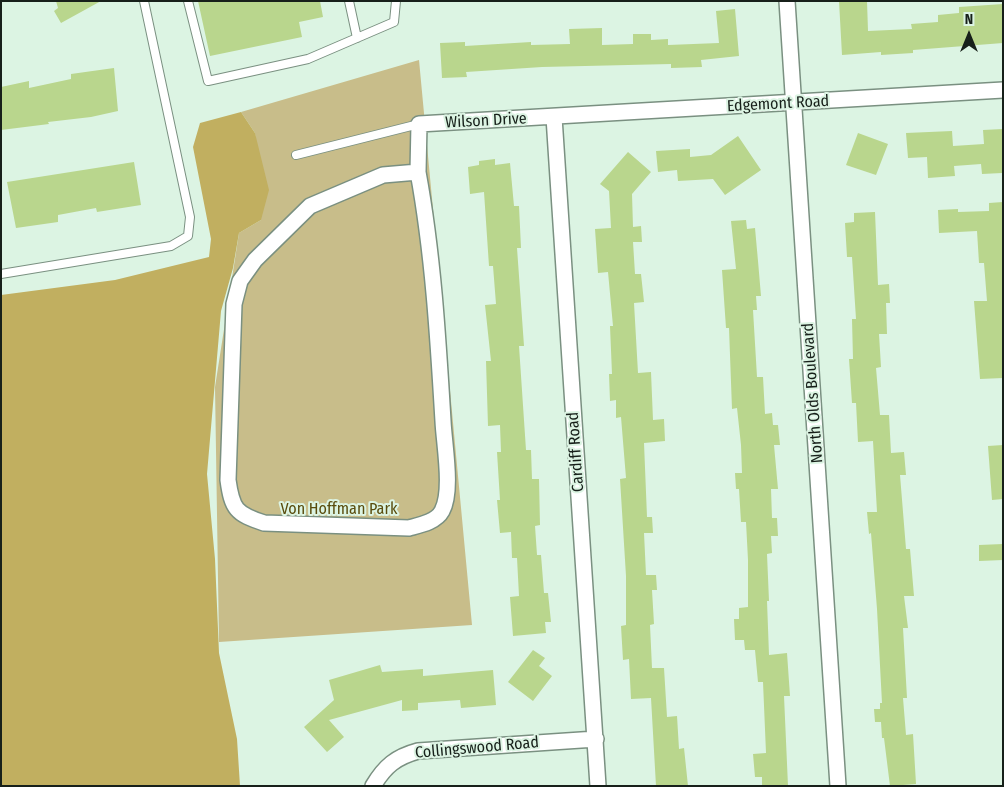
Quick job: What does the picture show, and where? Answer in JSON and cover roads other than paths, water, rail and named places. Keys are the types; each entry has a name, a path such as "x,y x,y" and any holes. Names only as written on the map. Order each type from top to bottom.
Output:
{"street":[{"name":"North Olds Boulevard","path":"787,1 838,786"},
{"name":"Edgemont Road","path":"554,117 1003,90"},
{"name":"Wilson Drive","path":"419,124 554,117"},
{"name":"Cardiff Road","path":"554,117 598,786"},
{"path":"418,172 383,175 310,206 255,260 240,281 234,304 228,480 230,496 235,510 246,517 264,522 409,528 426,524 441,513 446,500 446,472 436,313 427,219 418,172 419,124"},
{"name":"Collingswood Road","path":"373,786 390,762 402,755 418,751 596,739"}],"lane":[{"path":"1,274 171,246 188,236 190,217 144,1"},
{"path":"188,1 208,81 308,59 394,22 396,1"},
{"path":"348,1 357,38"},
{"path":"296,155 419,124"}],"park label":[{"name":"Von Hoffman Park","path":"339,510"}]}
